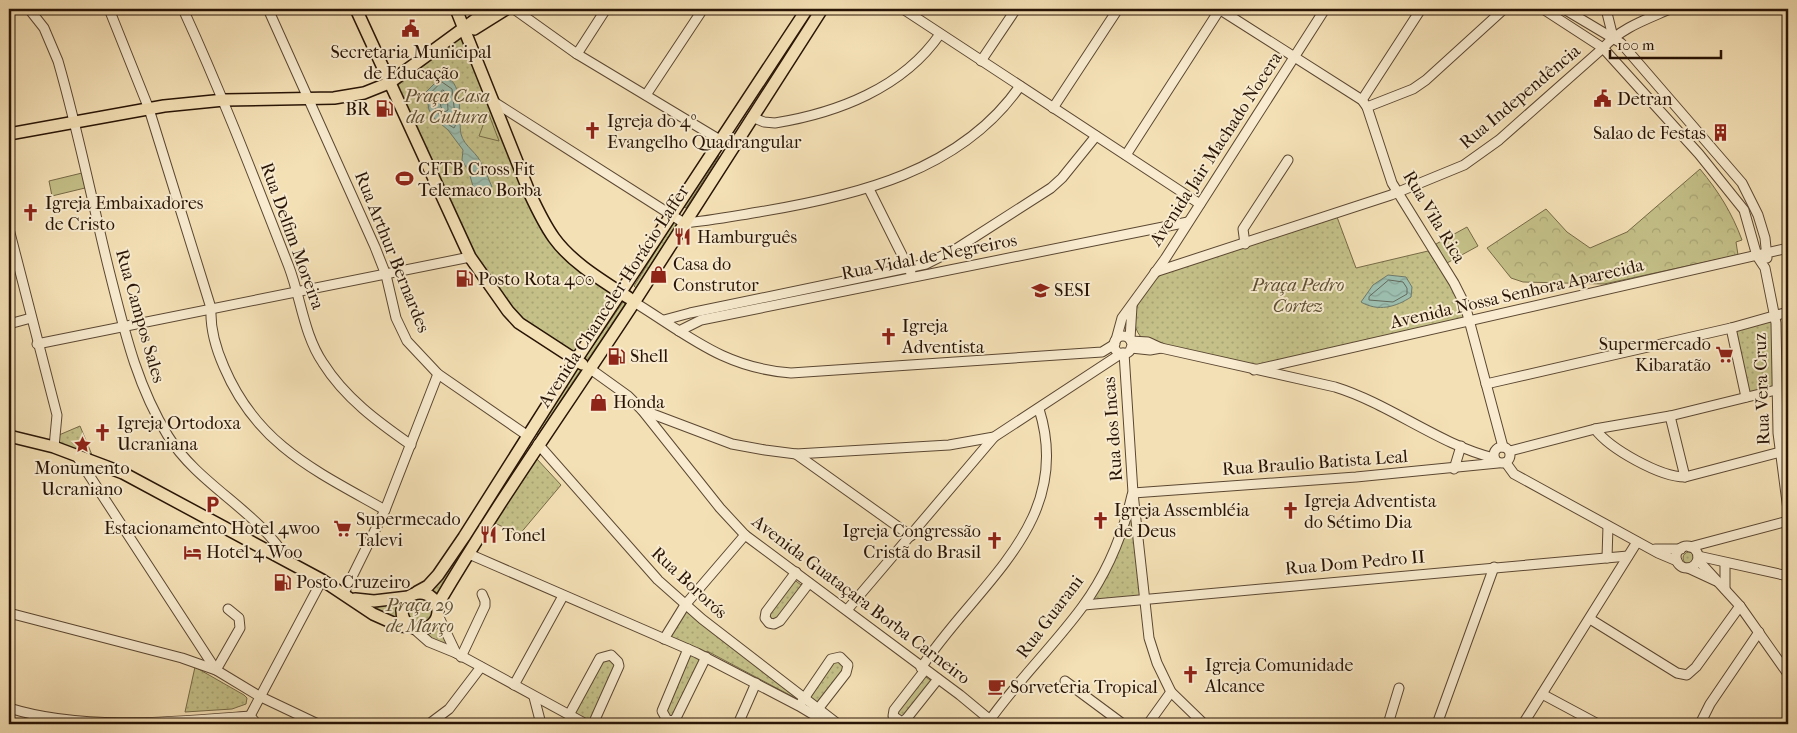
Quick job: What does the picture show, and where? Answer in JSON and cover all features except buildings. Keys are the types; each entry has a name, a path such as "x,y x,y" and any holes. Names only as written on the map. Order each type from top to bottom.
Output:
{"main road":[{"path":"356,9 470,257 508,311 519,323 588,368"},
{"path":"456,9 530,194 551,234 590,272 634,302"},
{"path":"9,134 73,121 224,100 334,98 364,93 389,83 490,9"},
{"path":"465,29 474,29 506,9"},
{"name":"Avenida Chanceler Horácio Laffer","path":"413,594 428,586 438,575 576,360 622,294 720,140 807,9"},
{"name":"Avenida Chanceler Horácio Laffer","path":"438,610 468,554 538,444 634,302 822,9"},
{"path":"9,436 76,454 123,473 322,580 373,614 390,622 412,628 425,629 436,621 438,610 428,594 413,594 374,601 348,596"},
{"path":"412,628 402,616 404,602 413,594"}],"street":[{"name":"Rua Campos Sales","path":"29,9 44,28 58,61 123,326 148,402 170,439 211,483 263,529 281,550 288,562"},
{"path":"109,9 149,109 211,308 212,331 221,361 241,402 255,420 288,453 386,510"},
{"name":"Rua Delfim Moreira","path":"183,9 224,100 299,292 309,334 322,362 337,382 374,418 411,445"},
{"name":"Rua Arthur Bernardes","path":"268,9 310,98 386,275 396,318 407,341 438,374 528,436"},
{"path":"514,9 577,54 720,140"},
{"path":"577,54 606,9"},
{"path":"646,95 702,9"},
{"path":"903,9 1200,204"},
{"path":"981,61 1016,9"},
{"path":"1053,108 1118,9"},
{"path":"1126,155 1220,9 1364,104"},
{"name":"Avenida Jair Machado Nocera","path":"1116,342 1120,323 1200,204 1325,9"},
{"path":"1364,104 1422,9"},
{"path":"1364,104 1412,89 1426,80 1504,9"},
{"name":"Rua Vera Cruz","path":"1543,9 1603,48 1730,191 1748,220 1757,256 1765,268 1775,316 1778,365 1776,390 1777,417 1780,452 1785,465 1788,510"},
{"path":"1564,9 1613,37 1742,183 1758,215 1768,253"},
{"path":"1606,9 1613,37"},
{"name":"Rua Independência","path":"1155,272 1397,193 1464,165 1479,156 1622,30 1670,9"},
{"path":"752,117 764,122 775,123 803,117 850,102 896,78 916,61 940,34"},
{"path":"494,102 684,223 806,204 869,188 920,167 972,138 993,120 1020,86"},
{"name":"Rua Vila Rica","path":"1364,104 1397,193 1407,204 1454,283 1471,321 1486,384 1506,449"},
{"path":"869,188 911,273 956,249 1044,194 1062,178 1096,136"},
{"path":"1245,244 1243,228 1288,160"},
{"name":"Rua Vidal de Negreiros","path":"664,320 690,312 1188,222"},
{"path":"9,229 37,344 57,415 54,447"},
{"name":"Avenida Nossa Senhora Aparecida","path":"1254,370 1788,248"},
{"name":"Rua Vera Cruz","path":"1765,268 1768,253"},
{"path":"37,344 470,257"},
{"name":"Rua Vidal de Negreiros","path":"679,331 701,320 911,273"},
{"path":"634,302 709,351 733,362 770,371 791,373 1102,352 1122,336 1128,347"},
{"name":"Rua dos Incas","path":"1132,306 1128,347 1133,493 1149,638 1157,663 1171,692 1204,724"},
{"path":"1486,384 1731,328 1788,312"},
{"path":"9,324 31,318"},
{"path":"1731,328 1746,396"},
{"path":"1116,342 1116,350 1128,347 1150,350 1161,348 1335,387 1358,394 1461,446 1499,461 1514,474 1608,526 1637,542 1677,560 1681,566 1716,581"},
{"path":"847,610 994,437 1039,409 1128,347"},
{"path":"1778,365 1788,362"},
{"name":"Avenida Guataçara Borba Carneiro","path":"588,368 628,396 642,410 720,508 745,535 938,679 991,723"},
{"path":"348,596 386,510 438,374"},
{"path":"1499,461 1496,450 1595,429 1670,416 1776,390"},
{"path":"938,679 908,718 900,722 897,721 893,716 894,710 923,669 1012,554 1029,529 1038,510 1047,469 1045,426 1039,409"},
{"path":"642,410 732,444 796,454 949,445 994,437"},
{"path":"1777,417 1788,415"},
{"path":"1670,416 1685,476"},
{"path":"1595,429 1607,442 1661,473 1674,477 1685,476 1780,452"},
{"name":"Rua Bororós","path":"538,444 658,580 801,702 818,708 838,724"},
{"path":"1454,469 1461,446"},
{"path":"1499,461 1511,458 1506,449"},
{"path":"76,454 216,670"},
{"path":"796,454 910,536"},
{"name":"Rua Braulio Batista Leal","path":"1133,493 1454,469 1499,461"},
{"name":"Rua Guarani","path":"991,723 1084,605 1121,536 1133,493"},
{"path":"1650,548 1686,548 1788,521"},
{"path":"1607,558 1608,526"},
{"path":"664,639 685,605 745,535"},
{"path":"1523,724 1637,542"},
{"path":"1686,548 1696,551 1698,558 1716,581 1740,606 1788,674"},
{"path":"1677,560 1677,555 1686,548"},
{"path":"468,554 706,657 756,683 801,702 829,724"},
{"name":"Rua Dom Pedro II","path":"1084,605 1494,566 1628,556"},
{"path":"1698,558 1788,576"},
{"path":"1688,568 1694,566 1698,558"},
{"path":"1725,589 1726,563"},
{"path":"1437,724 1494,566"},
{"path":"796,572 766,612 765,618 769,623 774,624 780,621 809,583"},
{"path":"250,716 322,580"},
{"path":"459,655 485,606 486,600 482,594"},
{"path":"514,685 563,596"},
{"path":"1590,619 1677,673 1687,675 1696,667 1740,606"},
{"path":"216,670 240,628 239,618 228,609"},
{"path":"438,610 459,655"},
{"path":"9,613 182,658 216,670 259,696 318,724"},
{"path":"412,628 429,642 459,655 586,724"},
{"path":"1700,724 1710,704 1759,632"},
{"path":"688,649 662,711 667,720 674,721 706,657"},
{"path":"569,715 600,658 611,655 618,662 619,666 593,724"},
{"path":"801,702 831,659 840,657 848,665 846,673 818,708"},
{"path":"430,724 449,709 481,667"},
{"path":"1065,681 1123,724"},
{"path":"738,724 756,683"},
{"path":"1388,724 1398,688"},
{"path":"1148,724 1171,692"},
{"path":"1542,694 1598,724"},
{"path":"534,697 541,724"},
{"path":"9,708 52,717 105,721 176,722 250,716 258,724"}],"green space":[{"path":"812,9 816,9 769,82 766,80"},
{"name":"Praça Casa da Cultura","path":"464,34 537,220 618,296 575,356 522,322 479,266 393,89"},
{"path":"488,112 499,141 479,136"},
{"path":"717,155 719,156 686,208 684,207"},
{"path":"1700,169 1724,203 1738,230 1742,240 1736,242 1738,255 1604,284 1523,282 1511,278 1487,248 1546,209 1567,232 1590,248 1627,232"},
{"path":"82,173 85,188 52,196 49,181"},
{"name":"Praça Pedro Cortez","path":"1337,217 1356,268 1428,251 1453,288 1464,319 1261,367 1144,340 1138,332 1135,324 1135,314 1138,305 1148,287 1162,274"},
{"path":"675,220 678,222 636,288 634,286"},
{"path":"1467,227 1478,246 1447,263 1436,244"},
{"path":"623,302 625,304 587,361 584,359"},
{"path":"1772,321 1773,389 1747,395 1732,330"},
{"path":"579,366 582,368 538,435 536,433"},
{"path":"80,426 92,455 54,447 59,435"},
{"name":"Praça 29 de Março","path":"523,453 525,454 442,591 439,611 452,651 407,631 363,603 404,600 426,588 443,573 474,534"},
{"path":"536,458 561,485 519,535 493,522"},
{"path":"1135,510 1142,598 1090,601"},
{"path":"1689,552 1695,558 1689,564 1683,558"},
{"path":"792,578 805,588 774,624 766,614"},
{"path":"683,609 799,700 707,651 674,720 664,711 691,647 666,637"},
{"path":"606,657 617,662 592,724 571,714 598,661"},
{"path":"833,660 840,660 846,671 816,704 805,696"},
{"path":"195,667 244,695 247,698 246,704 232,709 185,712"},
{"path":"922,674 934,683 902,721 894,710"}],"water":[{"path":"441,77 449,79 454,83 459,100 461,134 465,143 480,161 482,166 478,173 470,174 462,160 463,150 448,130 434,118 429,110 426,92"},
{"path":"484,168 492,187 475,193 470,176 478,176"},
{"path":"1388,275 1406,277 1412,287 1411,297 1387,307 1374,307 1361,302 1373,285"}],"place":[{"name":"Secretaria Municipal de Educação","path":"411,29"},
{"name":"Detran","path":"1603,99"},
{"name":"BR","path":"384,109"},
{"name":"Igreja do 4º Evangelho Quadrangular","path":"593,131"},
{"name":"Salao de Festas","path":"1720,133"},
{"name":"CFTB Cross Fit Telemaco Borba","path":"404,179"},
{"name":"Igreja Embaixadores de Cristo","path":"31,213"},
{"name":"Hamburguês","path":"683,237"},
{"name":"Casa do Construtor","path":"659,274"},
{"name":"Posto Rota 400","path":"464,279"},
{"name":"SESI","path":"1040,290"},
{"name":"Igreja Adventista","path":"888,336"},
{"name":"Supermercado Kibaratão","path":"1725,354"},
{"name":"Shell","path":"616,356"},
{"name":"Honda","path":"599,402"},
{"name":"Igreja Ortodoxa Ucraniana","path":"103,433"},
{"name":"Monumento Ucraniano","path":"82,445"},
{"name":"Estacionamento Hotel 4woo","path":"212,505"},
{"name":"Igreja Adventista do Sétimo Dia","path":"1290,511"},
{"name":"Igreja Assembléia de Deus","path":"1100,520"},
{"name":"Supermecado Talevi","path":"342,529"},
{"name":"Tonel","path":"488,535"},
{"name":"Igreja Congressão Cristã do Brasil","path":"995,541"},
{"name":"Hotel 4 Woo","path":"192,552"},
{"name":"Posto Cruzeiro","path":"282,582"},
{"name":"Igreja Comunidade Alcance","path":"1191,675"},
{"name":"Sorveteria Tropical","path":"996,687"}]}
